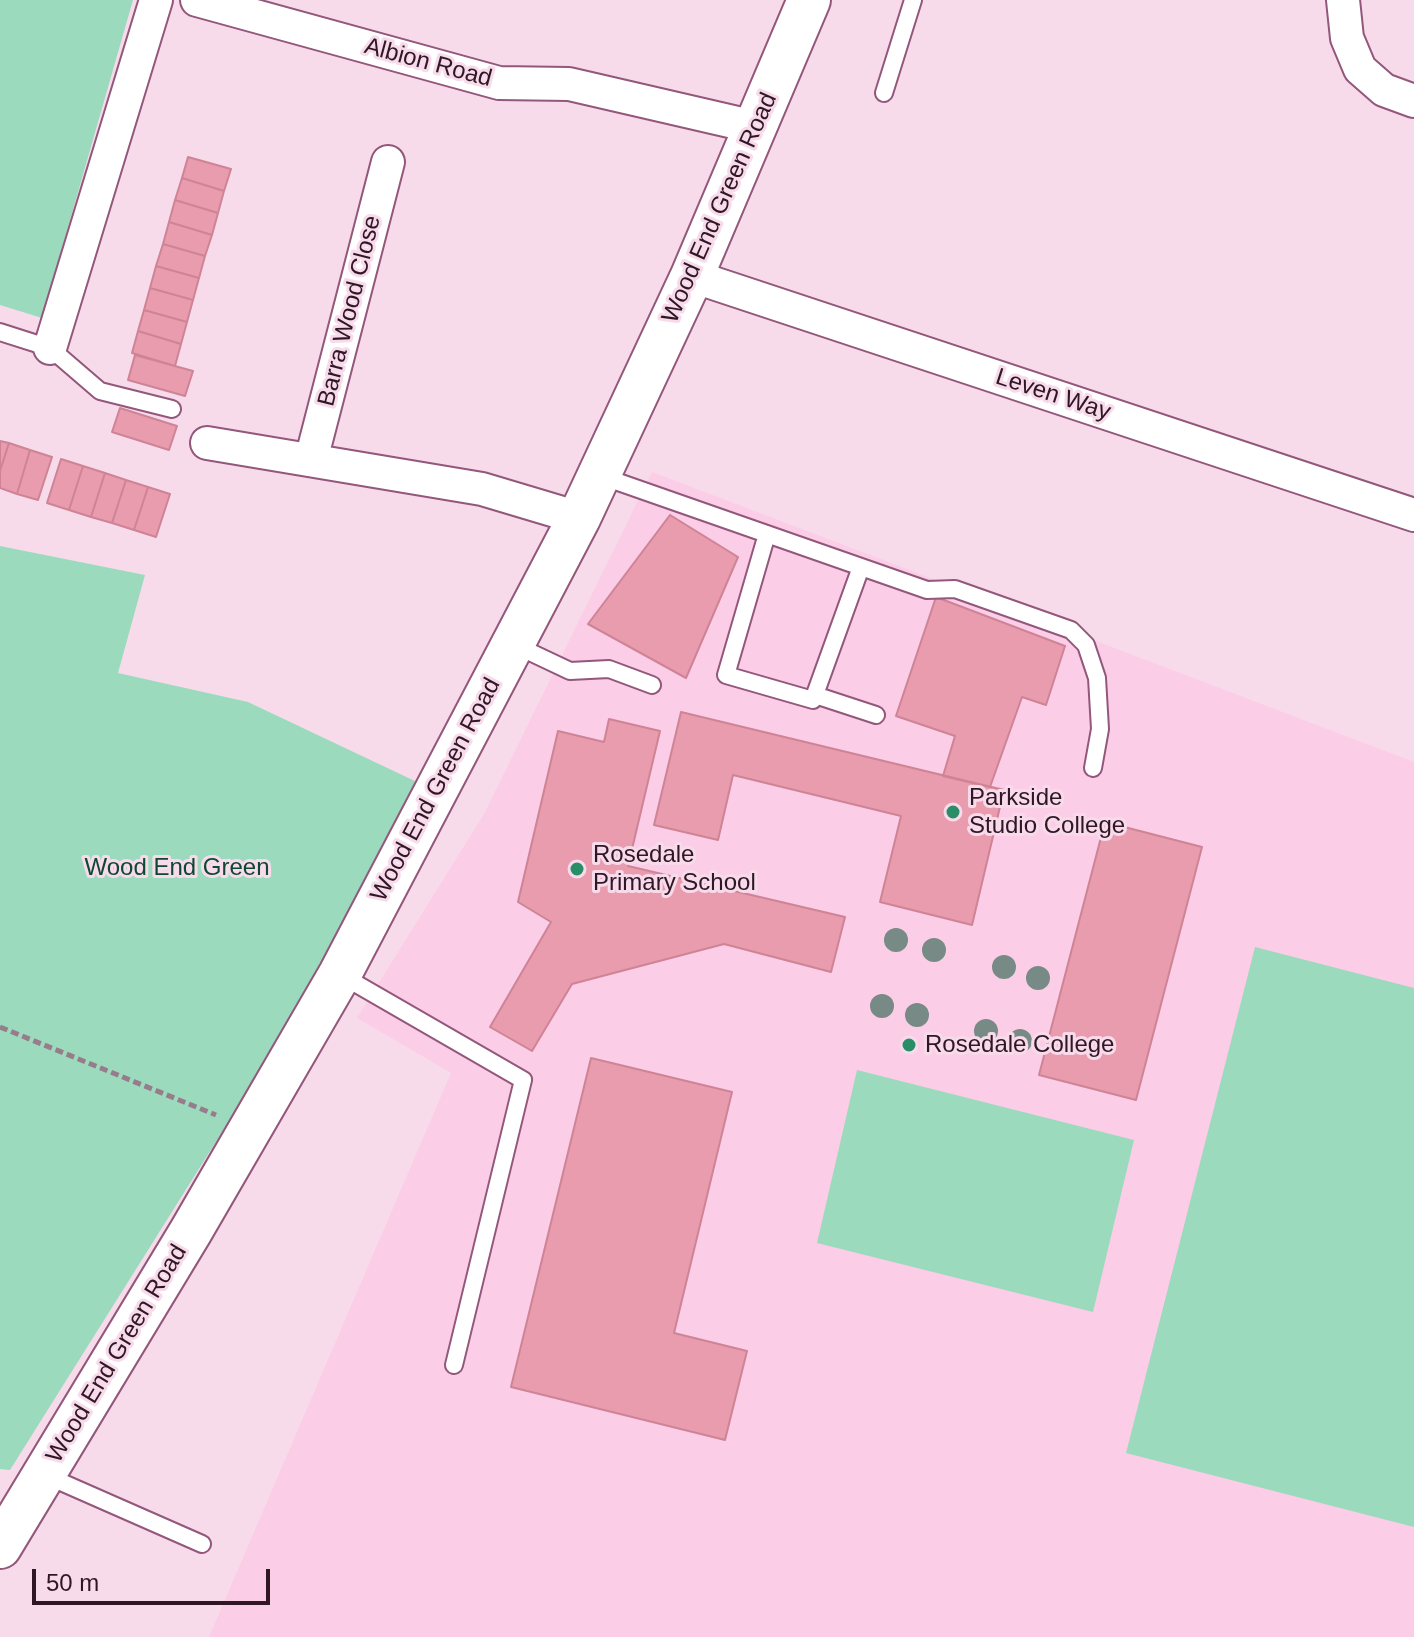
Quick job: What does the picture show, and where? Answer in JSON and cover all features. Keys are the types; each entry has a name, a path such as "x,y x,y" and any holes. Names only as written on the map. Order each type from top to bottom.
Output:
{"street":[{"path":"50,348 156,0"},
{"name":"Albion Road","path":"197,0 499,83 569,84 755,127"},
{"name":"Wood End Green Road","path":"0,1547 340,974 579,518 692,276 809,0"},
{"path":"1343,0 1347,38 1360,69 1384,90 1414,101"},
{"name":"Barra Wood Close","path":"311,460 388,162"},
{"name":"Leven Way","path":"692,276 1414,515"},
{"path":"207,443 482,489 579,518"}],"lane":[{"path":"884,93 913,0"},
{"path":"0,332 50,348 100,391 172,409"},
{"path":"599,476 927,590 955,589 1006,605 1079,636 1092,658 1101,706 1093,768"},
{"path":"767,534 726,675 813,700 861,567"},
{"path":"513,644 570,671 609,669 652,685"},
{"path":"815,695 876,715"},
{"path":"340,974 523,1080 454,1365"},
{"path":"44,1474 202,1544"}],"path":[{"path":"0,1027 250,1129"}],"shaded area":[{"name":"Rosedale College","path":"652,472 1414,762 1414,1637 209,1637 451,1073 357,1018 484,814"}],"green space":[{"path":"0,0 133,0 42,318 0,305"},
{"name":"Wood End Green","path":"0,546 145,575 118,673 248,702 436,791 10,1470 0,1469"},
{"path":"1255,947 1414,988 1414,1527 1126,1453"},
{"path":"857,1070 1134,1140 1093,1312 817,1243"}],"building":[{"path":"188,157 231,169 224,191 182,178"},
{"path":"182,178 224,191 218,213 175,200"},
{"path":"175,200 218,213 212,235 169,222"},
{"path":"169,222 212,235 205,256 163,244"},
{"path":"163,244 205,256 199,278 156,266"},
{"path":"156,266 199,278 193,300 150,288"},
{"path":"150,288 193,300 187,322 144,310"},
{"path":"144,310 187,322 181,344 138,331"},
{"path":"138,331 181,344 175,366 132,353"},
{"path":"135,355 193,371 185,396 128,380"},
{"path":"120,408 177,426 169,450 112,432"},
{"path":"0,441 9,443 0,471"},
{"path":"9,443 30,450 17,494 0,488 0,471"},
{"path":"30,450 52,457 38,500 17,494"},
{"path":"61,459 83,466 69,510 47,503"},
{"path":"83,466 105,473 91,517 69,510"},
{"path":"105,473 126,480 112,523 91,517"},
{"path":"126,480 148,487 134,530 112,523"},
{"path":"148,487 170,494 156,537 134,530"},
{"path":"670,515 738,557 686,678 588,624"},
{"path":"936,597 1065,646 1046,705 1022,697 990,787 943,776 955,736 896,716"},
{"path":"681,712 1004,790 972,925 880,902 901,816 733,775 718,840 654,825"},
{"path":"609,719 660,731 628,866 845,917 831,972 724,944 572,984 532,1051 490,1027 551,922 518,902 558,731 604,742"},
{"path":"1105,822 1202,847 1136,1100 1039,1075"},
{"path":"591,1058 732,1092 674,1333 747,1351 725,1440 511,1387"}],"place":[{"name":"Parkside Studio College","path":"953,812"},
{"name":"Rosedale Primary School","path":"577,869"},
{"name":"Rosedale College","path":"909,1045"}]}
